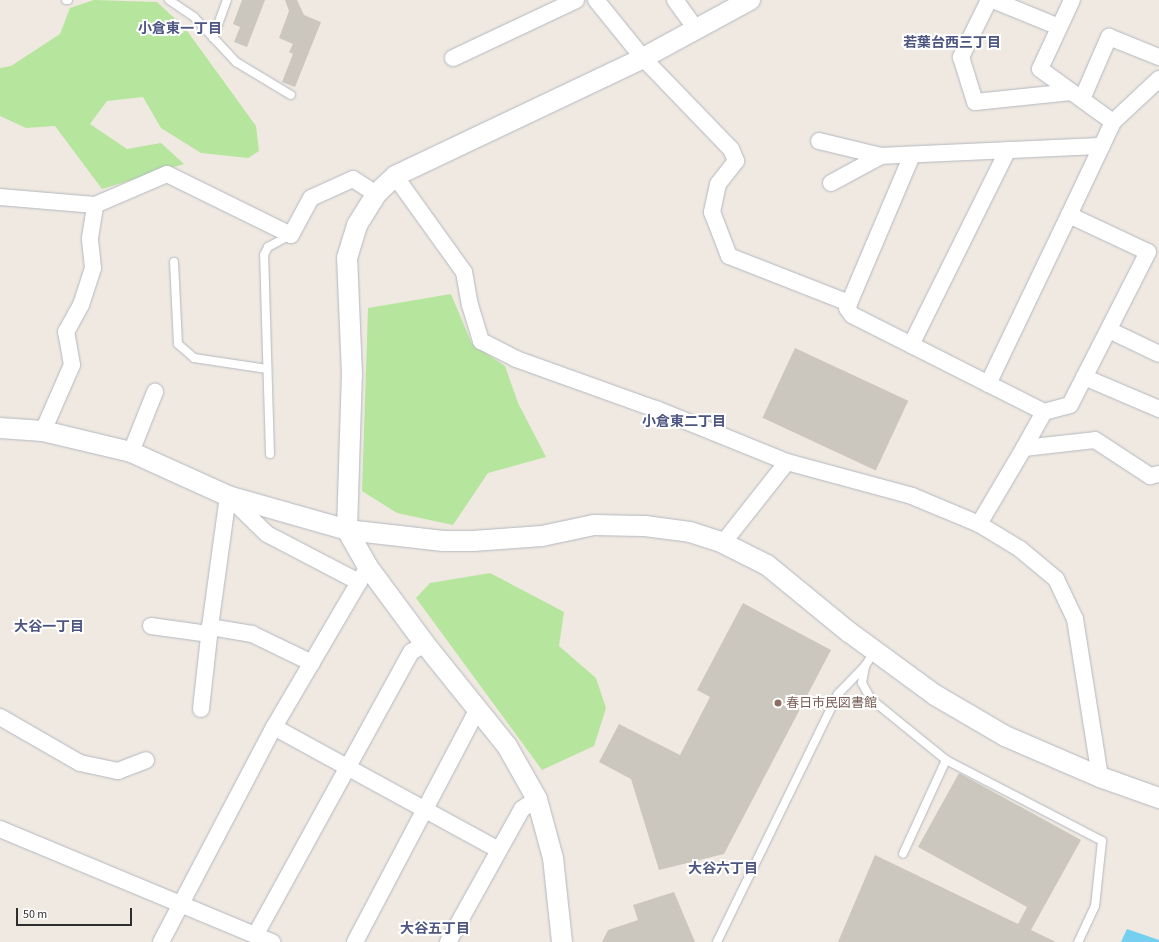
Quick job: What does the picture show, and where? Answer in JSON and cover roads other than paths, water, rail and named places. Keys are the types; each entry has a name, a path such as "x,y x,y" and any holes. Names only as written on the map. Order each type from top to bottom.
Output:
{"street":[{"path":"454,58 576,0"},
{"path":"596,0 643,58 731,149 736,161 718,184 712,212 729,256 849,303"},
{"path":"675,0 697,30"},
{"path":"562,942 553,858 537,799 507,746 425,644 364,574 347,530 352,376 347,258 357,225 376,194 395,176 643,58 750,0"},
{"path":"989,0 962,57 975,102 1076,95"},
{"path":"993,0 1059,27"},
{"path":"1072,0 1040,69 1113,122"},
{"path":"1076,95 1109,37 1159,57"},
{"path":"988,384 1113,122 1159,79"},
{"path":"819,141 881,156 1102,146"},
{"path":"911,345 1008,150"},
{"path":"912,154 847,308 852,315 1044,412 1070,405 1148,252 1069,215"},
{"path":"831,183 881,156"},
{"path":"0,197 95,205 167,174 290,235 311,198 353,179 376,194"},
{"path":"395,176 464,272 470,305 481,341 516,359 656,408 787,462 912,496 979,524 1020,549 1056,579 1075,619 1100,777"},
{"path":"43,431 72,365 66,332 81,305 93,268 90,238 95,205"},
{"path":"1108,330 1159,354"},
{"path":"1084,377 1159,409"},
{"path":"131,452 155,392"},
{"path":"979,524 1044,412"},
{"path":"0,428 43,431 131,452 228,496 347,530 443,541 498,541 594,525 645,526 690,532 723,543 767,566 870,658 1006,736 1100,777 1159,798"},
{"path":"1024,448 1095,440 1150,476 1159,474"},
{"path":"723,543 787,462"},
{"path":"228,496 267,534 364,574"},
{"path":"201,709 209,630 228,496"},
{"path":"162,942 274,727 364,574"},
{"path":"151,626 252,634 312,663"},
{"path":"256,934 411,652 425,644"},
{"path":"355,942 478,709"},
{"path":"0,717 80,763 118,771 146,760"},
{"path":"274,727 499,850"},
{"path":"448,942 522,809 537,799"},
{"path":"0,829 182,903 272,942"}],"lane":[{"path":"169,0 194,17 236,62 291,95"},
{"path":"213,38 227,0"},
{"path":"270,454 264,255 268,247 290,235"},
{"path":"174,262 178,344 194,358 267,369"},
{"path":"870,658 862,682 871,699 946,760 1102,841 1095,906 1078,942"},
{"path":"717,942 838,694 870,658"},
{"path":"903,854 946,760"}],"water":[{"path":"1127,929 1159,940 1159,942 1121,942"}],"place":[{"name":"春日市民図書館","path":"778,703"}],"district":[{"name":"小倉東一丁目","path":"180,29"},
{"name":"若葉台西三丁目","path":"952,43"},
{"name":"小倉東二丁目","path":"684,422"},
{"name":"大谷一丁目","path":"49,627"},
{"name":"大谷六丁目","path":"723,869"},
{"name":"大谷五丁目","path":"435,929"}]}
